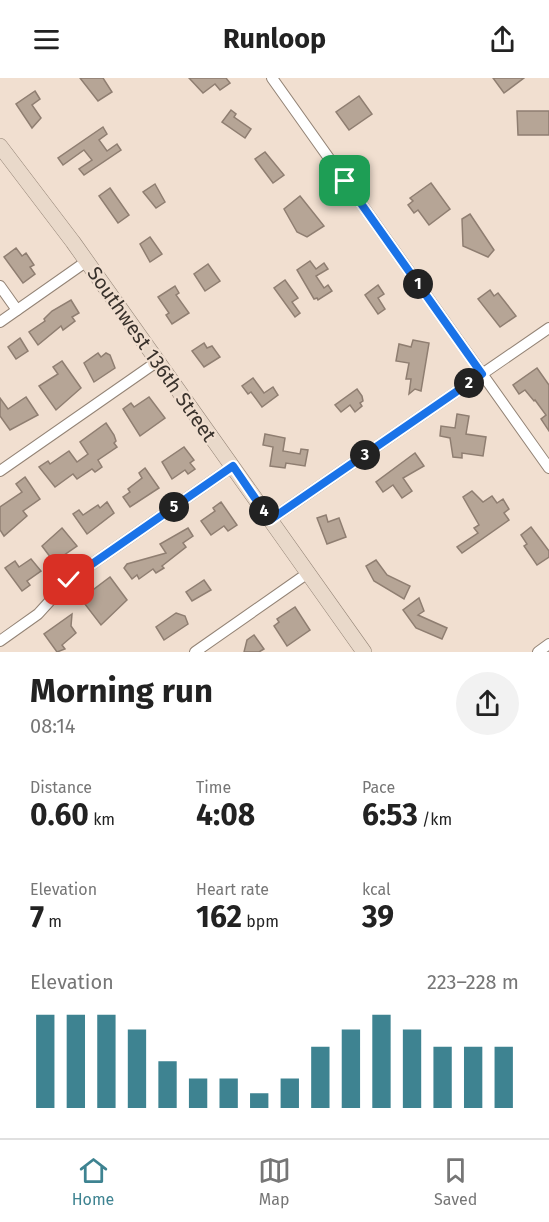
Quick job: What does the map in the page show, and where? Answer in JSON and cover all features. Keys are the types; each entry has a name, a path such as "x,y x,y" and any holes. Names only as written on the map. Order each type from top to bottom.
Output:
{"street":[{"path":"272,78 549,468"},
{"name":"Southwest 136th Street","path":"0,146 87,261 364,652"},
{"path":"0,322 87,261"},
{"path":"0,286 17,310"},
{"path":"270,520 549,328"},
{"path":"0,471 158,362"},
{"path":"0,641 38,614 69,580 233,466"},
{"path":"195,652 308,573"},
{"path":"538,652 549,644"}],"building":[{"path":"80,78 103,78 112,92 98,101"},
{"path":"189,78 226,78 230,83 220,90 215,84 203,93"},
{"path":"493,78 524,78 504,93"},
{"path":"35,91 40,99 32,105 41,118 32,128 16,104"},
{"path":"359,96 372,114 349,130 336,112"},
{"path":"231,110 236,114 234,117 251,129 245,138 222,122"},
{"path":"517,111 549,111 549,135 518,135"},
{"path":"103,127 107,134 99,140 107,151 117,144 121,150 84,175 79,169 92,160 84,150 63,165 58,158"},
{"path":"265,152 284,175 273,183 255,159"},
{"path":"431,183 450,209 429,225 418,210 414,213 408,205 413,201 410,198"},
{"path":"155,184 165,202 156,208 143,192"},
{"path":"110,188 129,215 118,223 99,196"},
{"path":"300,196 324,226 307,237 297,232 284,209"},
{"path":"470,214 494,250 488,257 463,246 462,219"},
{"path":"150,237 162,254 150,262 140,244"},
{"path":"16,248 22,256 26,253 34,265 30,267 35,274 23,283 4,257"},
{"path":"310,261 316,269 324,263 328,269 316,276 324,288 328,285 332,291 318,300 314,299 297,270"},
{"path":"208,264 220,281 205,291 194,274"},
{"path":"285,280 298,298 292,302 300,313 295,317 274,288"},
{"path":"378,285 384,294 378,298 385,309 378,314 365,295"},
{"path":"175,286 179,293 176,295 189,313 172,324 166,315 169,313 158,297"},
{"path":"490,290 494,296 498,293 516,316 500,327 478,299"},
{"path":"71,300 79,313 72,317 75,321 63,330 61,326 38,345 29,332 45,321 44,319 52,311"},
{"path":"20,338 28,351 16,359 8,347"},
{"path":"413,340 429,343 421,391 415,389 409,394 411,379 406,379 409,363 396,361 399,344 411,347"},
{"path":"204,343 207,348 212,346 220,357 204,367 192,351"},
{"path":"98,353 101,357 106,353 110,355 115,368 94,382 84,363"},
{"path":"62,361 81,388 56,410 39,386 58,374 53,367"},
{"path":"537,368 549,385 549,431 541,419 546,415 535,400 525,390 519,394 513,385"},
{"path":"253,378 264,393 273,387 278,395 262,407 251,392 248,394 242,386"},
{"path":"357,389 362,396 363,401 360,403 362,406 355,412 350,405 341,412 335,405"},
{"path":"26,397 38,415 10,430 0,416 0,398 8,409"},
{"path":"149,397 165,418 140,436 123,409 131,403 134,407"},
{"path":"457,414 469,416 466,434 486,437 483,456 462,453 462,458 453,457 450,438 440,436 441,426 455,428"},
{"path":"106,423 114,435 116,441 114,443 117,447 98,460 102,467 95,472 92,469 77,479 73,474 55,487 39,467 48,461 50,464 69,451 77,462 88,454 80,442"},
{"path":"265,434 285,438 283,451 300,454 301,449 308,450 305,466 286,463 285,468 270,466 273,447 263,445"},
{"path":"184,447 194,460 190,463 195,469 188,474 185,470 172,479 162,462"},
{"path":"415,453 424,466 403,478 412,491 402,498 393,485 383,492 376,482"},
{"path":"145,468 159,488 130,507 123,497 130,492 128,489 142,478 139,473"},
{"path":"25,477 40,499 23,511 27,516 4,536 0,530 0,507 22,492 16,484"},
{"path":"472,491 483,502 492,496 497,503 503,499 509,509 504,513 509,520 462,553 457,547 478,533 474,528 479,525 463,497"},
{"path":"107,502 114,513 87,534 73,514 79,510 83,515 98,505 100,508"},
{"path":"221,502 237,525 228,531 224,526 211,535 201,521 215,511 213,508"},
{"path":"326,515 328,522 339,518 346,537 327,544 317,518"},
{"path":"531,527 549,551 549,557 537,565 524,546 527,544 521,535"},
{"path":"62,528 77,546 54,562 42,546"},
{"path":"188,528 193,536 183,543 186,547 162,566 164,568 156,573 153,569 139,579 137,575 132,579 124,568 127,564 166,553 160,544"},
{"path":"31,559 41,571 27,581 30,585 22,591 5,568 15,561 19,567"},
{"path":"376,560 387,575 410,586 404,599 374,581 366,566"},
{"path":"110,577 127,600 101,625 81,599"},
{"path":"204,580 211,590 192,601 186,592"},
{"path":"419,598 424,611 418,615 447,628 442,639 416,628 403,610"},
{"path":"295,607 310,630 287,646 274,626 279,622 277,619"},
{"path":"176,613 185,616 188,624 164,640 156,627"},
{"path":"72,614 71,626 76,633 62,645 65,649 57,652 44,634"},
{"path":"254,635 264,649 259,652 244,652 247,640"}],"route":[{"path":"69,580 233,466 270,520 482,374 345,181"}]}
